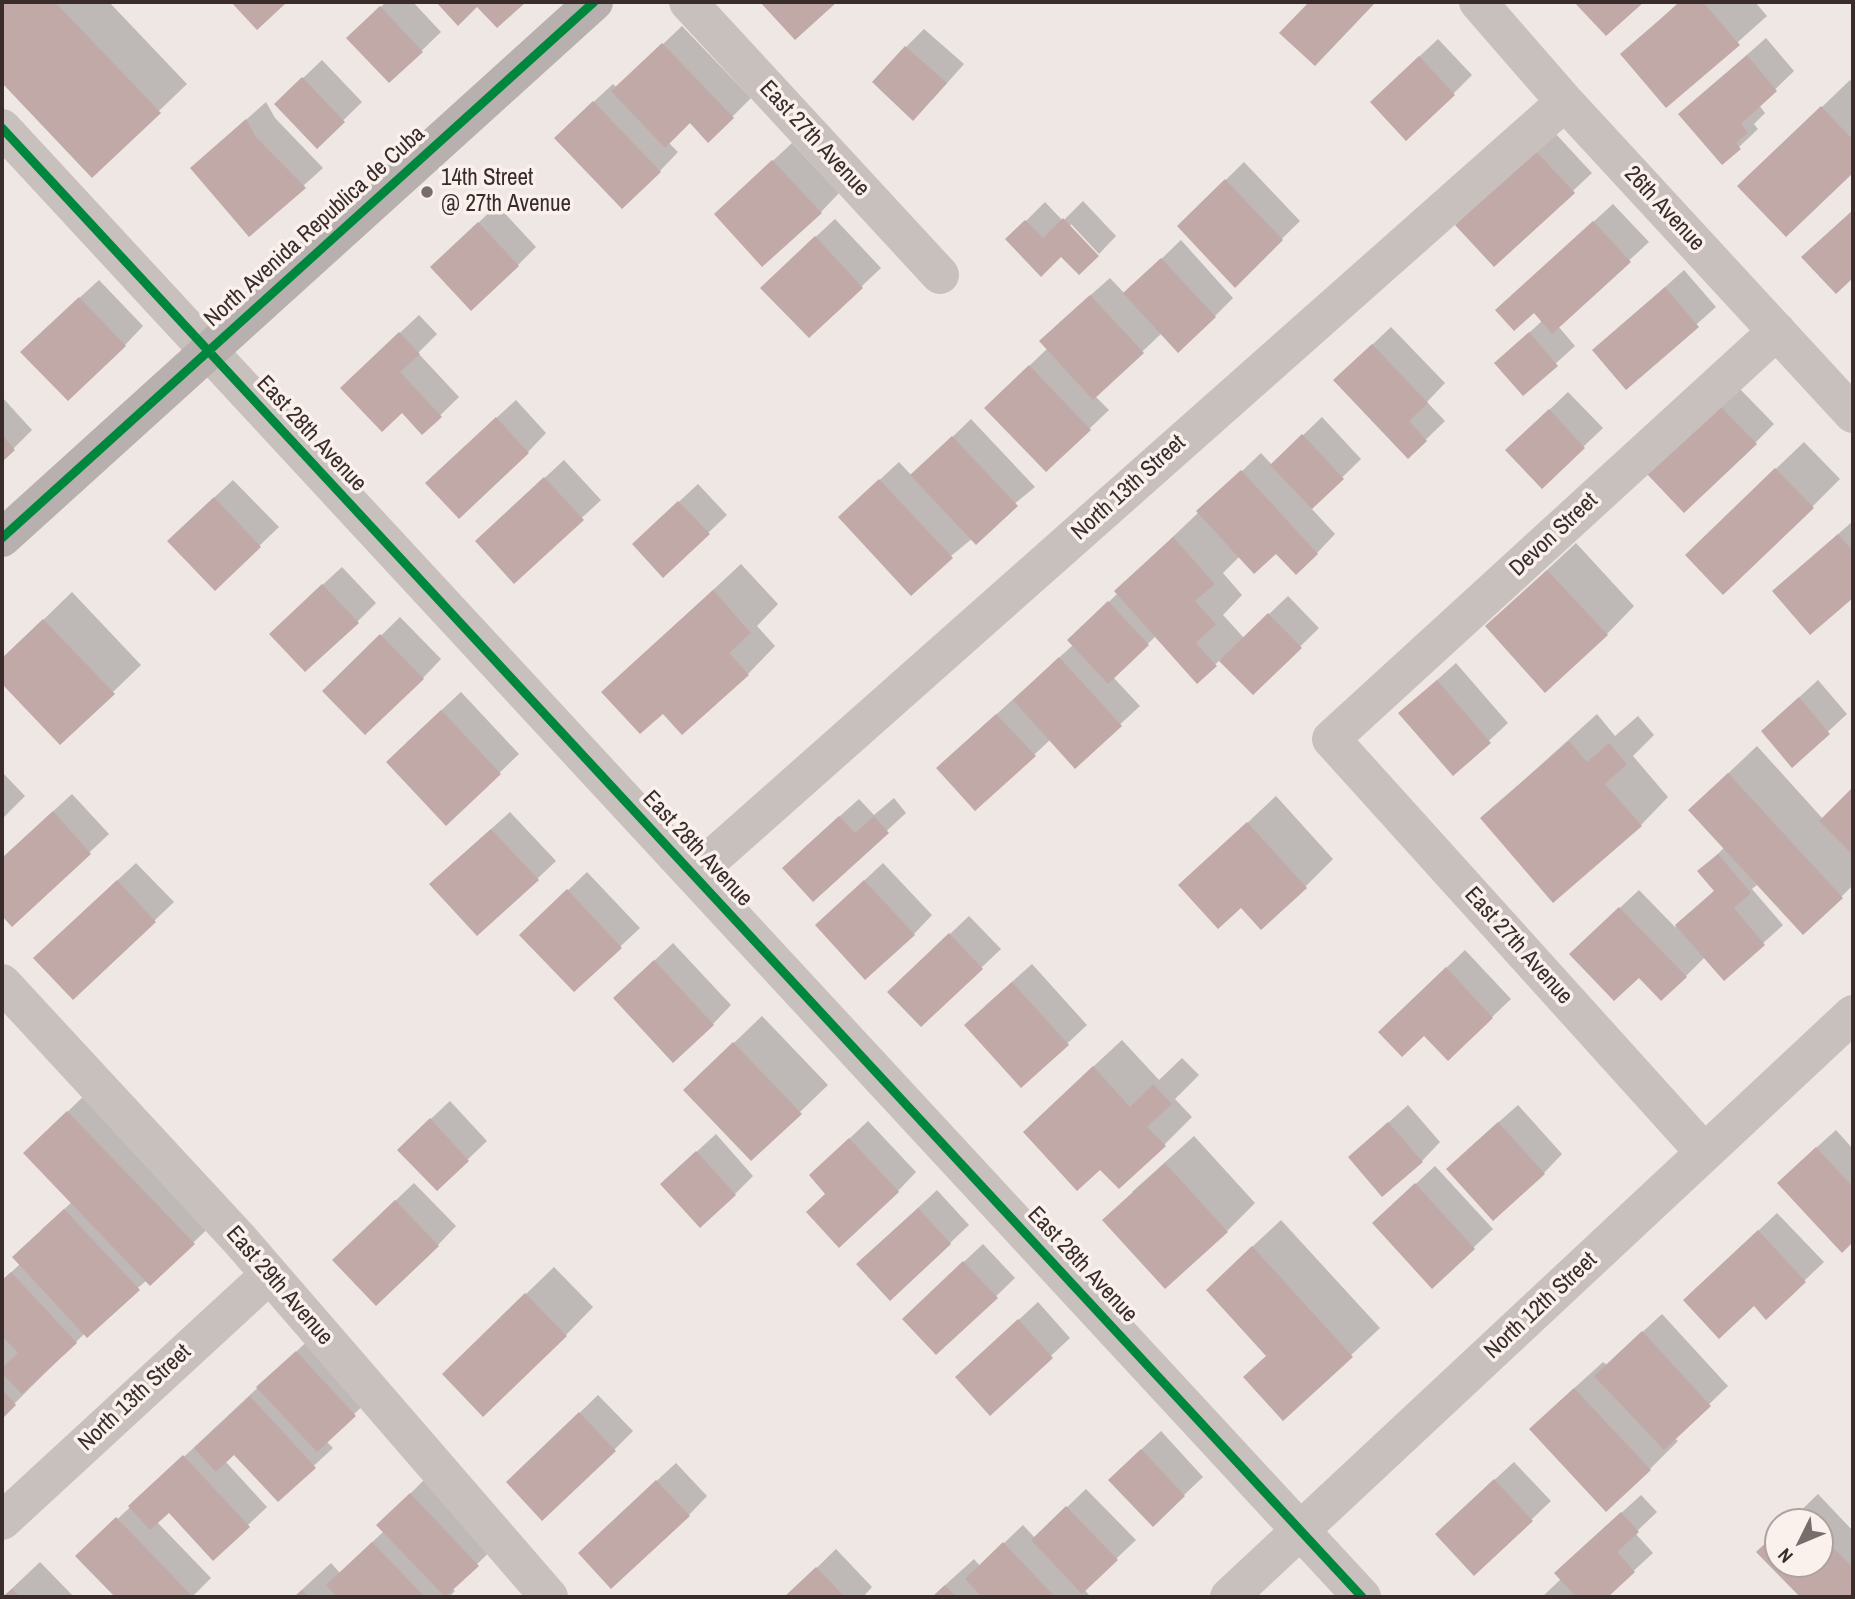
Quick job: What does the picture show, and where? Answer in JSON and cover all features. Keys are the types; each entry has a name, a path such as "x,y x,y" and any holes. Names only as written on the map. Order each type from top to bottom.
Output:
{"main road":[{"name":"North Avenida Republica de Cuba","path":"2,538 594,2"}],"street":[{"name":"East 27th Avenue","path":"688,2 940,275"},
{"name":"26th Avenue","path":"1478,2 1565,103 1853,414"},
{"name":"North 13th Street","path":"694,874 1565,103"},
{"name":"East 28th Avenue","path":"2,128 1362,1597"},
{"name":"Devon Street","path":"1331,739 1777,331"},
{"name":"East 27th Avenue","path":"1331,739 1704,1152"},
{"name":"East 29th Avenue","path":"2,983 269,1275 549,1597"},
{"name":"North 12th Street","path":"1228,1597 1302,1532 1853,1014"},
{"name":"North 13th Street","path":"2,1521 269,1275"}],"building":[{"path":"2,2 55,2 161,113 92,178 2,83"},
{"path":"231,2 283,2 285,4 257,30"},
{"path":"436,2 526,2 497,28 477,7 458,26"},
{"path":"760,2 837,2 795,40"},
{"path":"1309,2 1374,4 1315,66 1279,33"},
{"path":"1574,2 1644,2 1606,36"},
{"path":"1680,2 1703,2 1740,45 1666,108 1620,54"},
{"path":"380,6 423,52 389,83 346,38"},
{"path":"662,43 734,118 708,143 690,123 665,148 611,91"},
{"path":"905,46 947,83 913,121 872,82"},
{"path":"1747,55 1777,91 1741,124 1748,133 1736,143 1741,149 1722,165 1678,114"},
{"path":"1419,56 1455,95 1406,141 1370,102"},
{"path":"302,77 345,122 317,149 274,104"},
{"path":"593,101 661,172 622,209 554,138"},
{"path":"1821,106 1853,140 1853,173 1786,237 1737,186"},
{"path":"246,119 256,137 306,188 249,237 190,168"},
{"path":"1535,150 1575,193 1494,267 1455,225"},
{"path":"772,160 822,213 762,267 714,214"},
{"path":"1225,179 1283,240 1235,288 1177,226"},
{"path":"1853,210 1853,278 1836,294 1801,257"},
{"path":"1063,218 1099,256 1079,275 1061,257 1041,277 1005,239 1025,220 1043,238"},
{"path":"1593,221 1631,262 1552,334 1534,313 1514,331 1495,310"},
{"path":"478,222 519,266 471,311 430,267"},
{"path":"815,236 863,288 809,338 760,288"},
{"path":"1161,258 1216,317 1178,353 1123,293"},
{"path":"1665,287 1699,327 1626,390 1592,350"},
{"path":"1090,295 1144,353 1093,400 1039,341"},
{"path":"79,297 126,346 68,401 20,352"},
{"path":"399,332 420,354 400,372 442,417 422,435 402,413 382,432 340,388"},
{"path":"1529,332 1558,366 1523,396 1494,363"},
{"path":"1372,344 1428,403 1409,421 1427,441 1408,459 1333,380"},
{"path":"1029,365 1091,430 1046,472 984,408"},
{"path":"1719,405 1757,444 1684,513 1647,474"},
{"path":"1549,409 1585,448 1542,489 1505,450"},
{"path":"496,417 529,453 459,519 425,483"},
{"path":"1302,434 1344,479 1312,509 1270,465"},
{"path":"2,435 15,450 2,462"},
{"path":"952,436 1018,506 976,545 910,475"},
{"path":"1775,468 1814,508 1723,595 1685,555"},
{"path":"1241,470 1318,554 1296,575 1276,554 1254,574 1196,511"},
{"path":"544,477 584,520 514,584 475,541"},
{"path":"879,479 953,558 911,596 838,517"},
{"path":"214,497 261,547 215,591 167,541"},
{"path":"678,501 710,534 663,578 632,544"},
{"path":"1838,534 1853,551 1853,598 1810,635 1772,591"},
{"path":"1173,537 1215,584 1195,601 1216,624 1196,643 1217,666 1197,684 1114,591"},
{"path":"1547,570 1608,635 1545,693 1485,626"},
{"path":"322,584 359,623 305,672 269,634"},
{"path":"713,590 751,633 729,653 749,675 682,735 663,714 640,734 601,692"},
{"path":"1108,601 1149,645 1108,684 1067,640"},
{"path":"1268,613 1302,648 1253,695 1219,661"},
{"path":"43,619 115,694 60,745 2,684 2,658"},
{"path":"380,634 424,679 365,735 322,691"},
{"path":"1059,657 1122,726 1075,769 1013,700"},
{"path":"1437,680 1491,743 1453,776 1398,713"},
{"path":"1799,697 1830,734 1792,768 1761,731"},
{"path":"441,710 501,774 446,826 386,762"},
{"path":"996,714 1036,756 975,811 936,768"},
{"path":"1569,741 1587,762 1609,743 1627,764 1605,784 1642,826 1553,903 1480,818"},
{"path":"1728,773 1843,898 1803,935 1688,810"},
{"path":"1853,787 1853,855 1819,821"},
{"path":"53,811 91,854 12,927 2,916 2,858"},
{"path":"839,816 855,833 874,816 889,833 813,902 782,868"},
{"path":"1247,822 1307,888 1261,930 1241,908 1218,929 1178,885"},
{"path":"491,829 539,880 477,936 429,884"},
{"path":"1718,854 1751,893 1734,908 1765,945 1724,981 1675,925 1714,891 1697,871"},
{"path":"117,880 156,922 73,1000 33,958"},
{"path":"864,880 915,935 865,980 815,925"},
{"path":"567,889 622,948 574,992 519,935"},
{"path":"1619,907 1687,977 1661,1001 1639,978 1614,1001 1569,954"},
{"path":"949,933 983,969 921,1027 887,992"},
{"path":"654,960 714,1025 673,1063 613,998"},
{"path":"1446,967 1493,1018 1448,1061 1424,1036 1402,1057 1378,1032"},
{"path":"1012,982 1069,1045 1021,1088 964,1025"},
{"path":"733,1042 802,1114 751,1161 683,1090"},
{"path":"1093,1066 1130,1107 1153,1084 1172,1104 1147,1127 1166,1146 1119,1189 1100,1170 1077,1191 1023,1132"},
{"path":"67,1111 195,1244 150,1286 23,1153"},
{"path":"430,1118 469,1161 437,1191 397,1150"},
{"path":"1388,1122 1423,1162 1382,1197 1348,1157"},
{"path":"1498,1122 1545,1174 1493,1221 1446,1169"},
{"path":"849,1138 899,1192 839,1248 806,1212 825,1194 809,1175"},
{"path":"1816,1147 1853,1187 1853,1242 1842,1253 1777,1183"},
{"path":"696,1151 736,1195 700,1228 660,1184"},
{"path":"1165,1163 1228,1232 1165,1289 1102,1220"},
{"path":"1415,1183 1475,1249 1432,1289 1372,1223"},
{"path":"395,1200 439,1246 376,1306 332,1260"},
{"path":"918,1208 951,1244 890,1301 856,1264"},
{"path":"64,1209 140,1290 87,1338 12,1257"},
{"path":"1758,1230 1806,1282 1766,1320 1754,1306 1719,1339 1683,1300"},
{"path":"1252,1246 1353,1357 1283,1421 1243,1377 1266,1356 1206,1290"},
{"path":"963,1261 998,1298 936,1355 902,1319"},
{"path":"11,1272 77,1343 22,1394 2,1373 2,1368 18,1353 2,1336 2,1280"},
{"path":"525,1293 567,1336 483,1417 442,1374"},
{"path":"1018,1319 1053,1358 990,1416 955,1377"},
{"path":"1642,1331 1711,1406 1664,1450 1594,1376"},
{"path":"296,1351 356,1416 317,1452 256,1387"},
{"path":"1574,1388 1651,1470 1606,1512 1529,1429"},
{"path":"2,1389 16,1405 2,1419"},
{"path":"250,1396 316,1468 278,1502 234,1455 216,1472 194,1448"},
{"path":"579,1412 616,1451 542,1521 506,1482"},
{"path":"1141,1449 1185,1496 1153,1527 1108,1480"},
{"path":"183,1455 250,1527 213,1561 169,1513 150,1530 128,1506"},
{"path":"1494,1479 1533,1521 1474,1576 1435,1534"},
{"path":"656,1480 690,1516 611,1589 578,1553"},
{"path":"410,1493 479,1566 445,1597 376,1525"},
{"path":"1066,1506 1118,1560 1082,1594 1031,1540"},
{"path":"1621,1512 1639,1532 1617,1552 1635,1572 1608,1597 1576,1597 1554,1573"},
{"path":"116,1517 193,1597 115,1597 75,1556"},
{"path":"372,1542 425,1597 337,1597 326,1585"},
{"path":"1003,1542 1055,1597 982,1597 965,1579"},
{"path":"1764,1544 1764,1560 1756,1552"},
{"path":"1834,1548 1853,1568 1853,1597 1800,1597 1781,1578 1834,1578"},
{"path":"816,1567 845,1597 784,1597"},
{"path":"945,1585 956,1597 932,1597"},
{"path":"12,1589 20,1597 2,1597"},
{"path":"302,1590 309,1597 294,1597"}],"cycle path":[{"path":"2,538 594,2"},
{"path":"2,128 1362,1597"}],"place":[{"name":"14th Street @ 27th Avenue","path":"427,192"}]}
